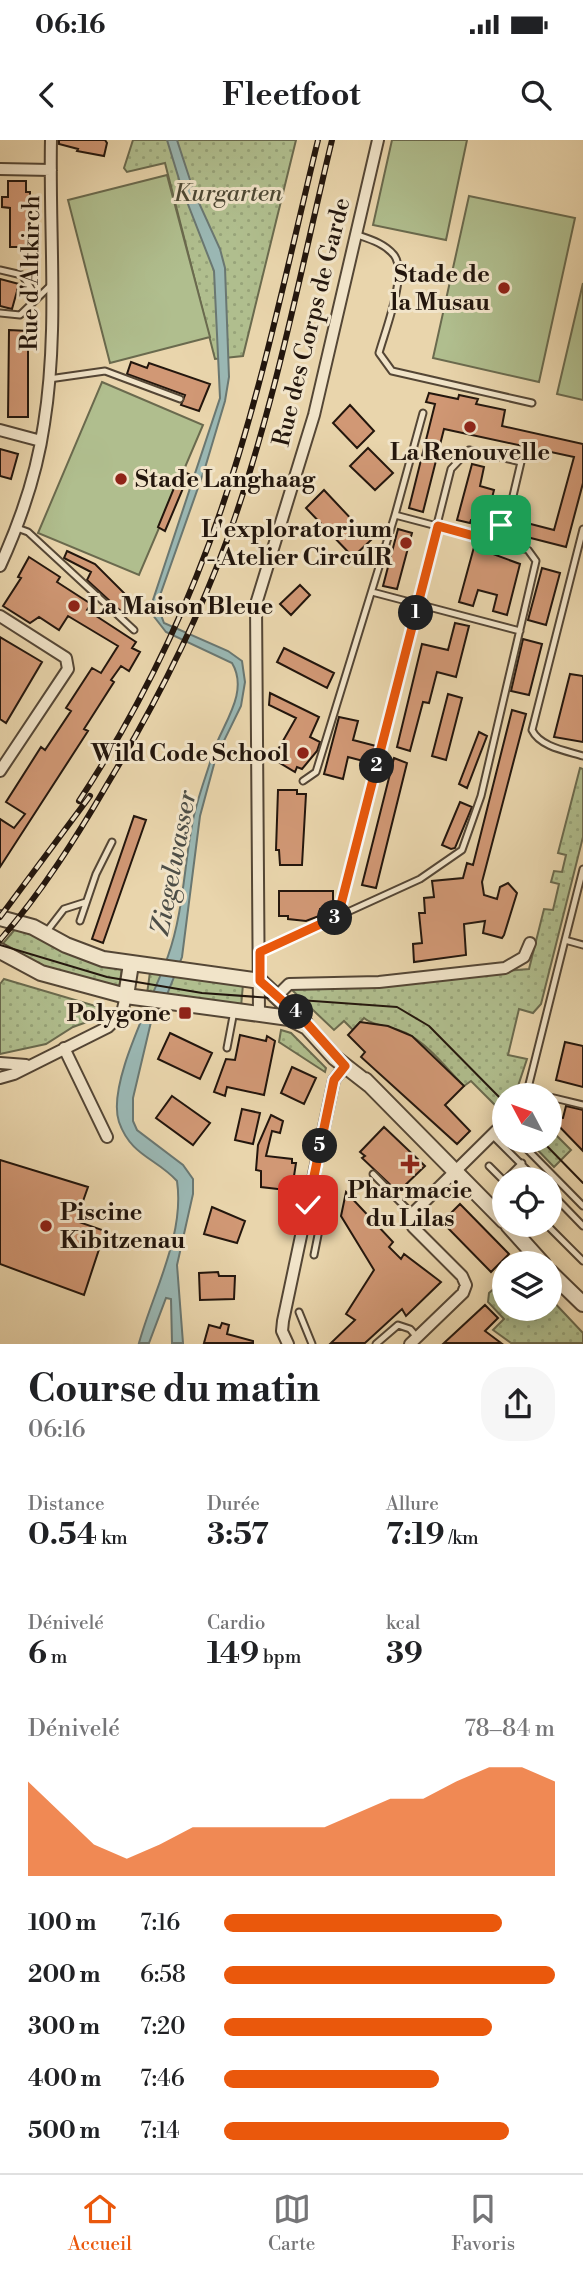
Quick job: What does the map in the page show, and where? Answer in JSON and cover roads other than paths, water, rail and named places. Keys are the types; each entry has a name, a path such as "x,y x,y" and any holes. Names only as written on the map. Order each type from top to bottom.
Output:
{"street":[{"name":"Rue d'Altkirch","path":"0,566 30,489 41,441 49,379 51,140"},
{"name":"Rue des Corps de Garde","path":"259,1013 256,604 314,415 377,140"},
{"path":"0,169 51,170"},
{"path":"0,430 41,441"},
{"path":"0,616 66,658 68,669 0,771"},
{"path":"0,918 45,934 83,953 131,964 260,981 278,995 345,1066 371,1086"},
{"path":"278,995 289,984 379,982 505,968 524,957 530,943"},
{"path":"3,952 41,973 125,996 282,1016 307,1027"},
{"path":"0,1078 14,1074 26,1065 108,1027 121,1013 131,964"},
{"path":"328,1047 339,1054 492,1209"},
{"path":"64,1048 107,1137"},
{"path":"0,1063 26,1065"},
{"path":"288,1343 282,1326 334,1080 345,1066"},
{"path":"414,1340 463,1293 466,1285 462,1276 413,1227 412,1214 492,1135"},
{"path":"519,1237 531,1251"},
{"path":"562,1284 583,1304"}],"lane":[{"path":"355,234 378,242 396,257 400,274 379,353 392,371 532,402"},
{"path":"0,270 22,275 37,297"},
{"path":"0,313 20,315 51,285"},
{"path":"49,379 105,371 180,399"},
{"path":"303,781 316,772 395,515 423,413"},
{"path":"338,916 451,469 469,450 521,462 509,513 485,539"},
{"path":"260,952 420,879 462,850 481,796 536,561 528,550 395,515"},
{"path":"17,528 28,533 134,630"},
{"path":"583,529 532,730 538,738 557,748 583,756"},
{"path":"372,592 520,631"},
{"path":"80,921 102,859 112,842"},
{"path":"529,1083 583,869"},
{"path":"45,934 64,909 86,902"},
{"path":"565,940 583,945"},
{"path":"227,1048 234,1011"},
{"path":"562,1100 583,1105"},
{"path":"511,1153 526,1167"},
{"path":"531,1153 583,1206"},
{"path":"518,1167 522,1163"},
{"path":"489,1166 492,1169"},
{"path":"373,1174 412,1214"},
{"path":"311,1191 324,1205 313,1255"},
{"path":"562,1204 583,1226"},
{"path":"559,1237 583,1261"},
{"path":"299,1312 312,1343"},
{"path":"376,1343 398,1325 410,1329 414,1340"}],"water":[{"path":"167,140 177,140 194,192 220,249 225,268 229,377 225,401 205,468 157,604 164,623 228,651 242,661 245,682 241,706 216,757 200,816 182,957 164,1002 151,1022 133,1098 133,1121 137,1130 183,1165 193,1179 193,1194 177,1265 183,1343 172,1343 171,1299 166,1298 149,1343 139,1343 172,1243 178,1201 177,1181 137,1150 124,1133 119,1122 117,1105 119,1085 173,940 196,807 238,686 232,663 166,632 152,614 153,600 220,398 214,271 182,189"}],"tram line":[{"path":"0,945 107,977 202,993 397,1007 429,1026 492,1090"},
{"path":"554,1153 583,1183"}],"railway":[{"path":"79,801 122,732 159,660 177,623 221,510 262,373 318,140"},
{"path":"0,940 58,864 125,754 174,664 215,572 259,442 332,140"},
{"path":"0,917 90,796"}],"place":[{"name":"Stade de la Musau","path":"504,288"},
{"name":"La Renouvelle","path":"470,427"},
{"name":"Stade Langhaag","path":"121,479"},
{"name":"L'exploratorium - Atelier CirculR","path":"406,543"},
{"name":"La Maison Bleue","path":"74,606"},
{"name":"Wild Code School","path":"303,753"},
{"name":"Polygone","path":"185,1013"},
{"name":"Pharmacie du Lilas","path":"410,1164"},
{"name":"Piscine Kibitzenau","path":"46,1226"}],"park label":[{"name":"Kurgarten","path":"228,193"}],"water label":[{"name":"Ziegelwasser","path":"173,863"}]}
